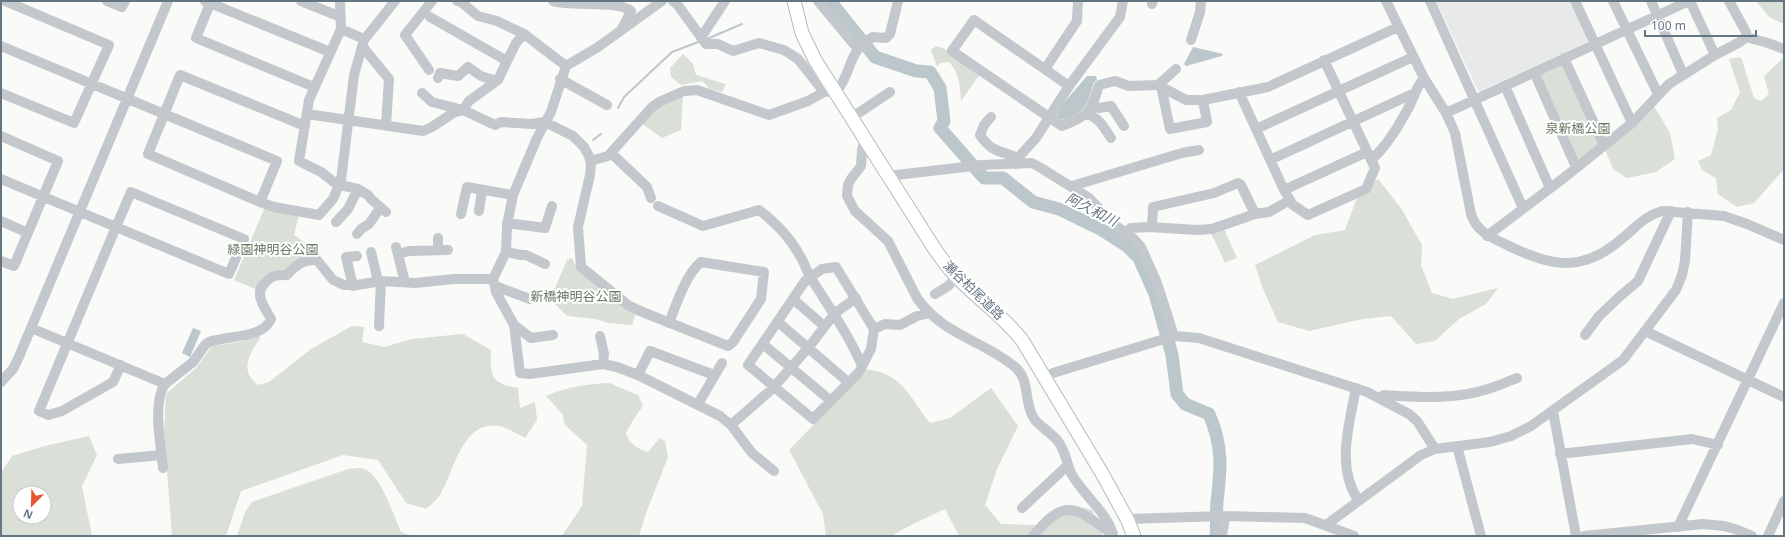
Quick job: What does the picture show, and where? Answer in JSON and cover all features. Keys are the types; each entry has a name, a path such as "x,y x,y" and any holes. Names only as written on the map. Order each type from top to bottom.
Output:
{"main road":[{"name":"瀬谷柏尾道路","path":"794,1 798,22 806,46 829,91 851,118 934,248 957,277 1012,328 1022,340 1103,475 1127,519 1134,536"}],"street":[{"path":"1,93 74,123 109,45 5,1"},
{"path":"107,1 122,7 125,1"},
{"path":"1,382 16,364 168,1"},
{"path":"301,1 341,17"},
{"path":"340,1 341,29 309,100 299,161 321,172 340,185 358,189 368,194 383,210 357,234"},
{"path":"305,126 180,75 148,154 274,207 319,215 333,199 340,185 354,75 363,42 395,1"},
{"path":"429,70 405,35 432,1"},
{"path":"457,1 461,2 478,16 497,21 524,34 566,66"},
{"path":"553,1 566,3 606,1 618,3 629,8 631,11 621,31"},
{"path":"552,335 531,338 514,325 504,308 494,283 506,252 507,223 513,195 545,122 551,112 560,79 566,66 597,48 662,1"},
{"path":"704,40 725,1"},
{"path":"818,1 858,48"},
{"path":"590,161 603,159 611,154 652,107 659,102 684,91 697,90 770,115 808,101 829,91 837,91 844,82 851,60 858,48 873,36 886,38 890,34 898,1"},
{"path":"1045,69 1077,21 1078,1"},
{"path":"1017,161 1036,138 1069,86 1120,17 1122,1"},
{"path":"1190,40 1200,12 1201,1"},
{"path":"1430,1 1523,208"},
{"path":"1575,1 1632,123"},
{"path":"1613,1 1658,94"},
{"path":"1651,1 1683,74"},
{"path":"1446,113 1690,1 1715,55"},
{"path":"1729,1 1746,32 1746,37"},
{"path":"314,87 196,38 209,2 330,52"},
{"path":"677,2 704,40 718,44 733,51 759,43 784,50 798,59 829,91"},
{"path":"1390,2 1398,27 1413,58 1446,113 1455,133 1473,223 1487,236 1540,259 1564,263 1578,262 1598,256 1610,249 1642,220 1652,214 1662,211 1672,211 1724,216 1784,240"},
{"path":"430,17 507,61"},
{"path":"1069,86 974,20 952,51 1062,126 1081,118 1090,109 1099,85 1115,81 1129,86 1160,85 1186,100 1203,100 1268,87 1398,27"},
{"path":"341,29 363,42 389,79 386,125"},
{"path":"307,114 427,130 453,113 463,110 469,101 496,82 516,43 524,34"},
{"path":"1487,236 1632,123 1669,84 1683,74 1740,42 1746,37"},
{"path":"1746,37 1784,49"},
{"path":"1,46 277,161 260,202"},
{"path":"1256,129 1413,58"},
{"path":"1564,58 1604,144"},
{"path":"1239,92 1284,190 1294,205 1308,215 1366,189 1375,168 1324,60"},
{"path":"438,78 440,73 458,76 468,67 481,76 496,82"},
{"path":"1160,85 1176,69"},
{"path":"1534,72 1576,167"},
{"path":"1284,190 1369,156 1386,146 1418,85 1424,78"},
{"path":"560,79 607,105"},
{"path":"1160,85 1170,130 1207,122 1203,100"},
{"path":"1505,86 1550,188"},
{"path":"851,118 890,92"},
{"path":"422,93 432,102 463,110 495,124 501,122 532,124 545,122 573,136 584,147 590,161 590,175 578,227 581,267 628,305 669,322 728,346 733,342 761,299 764,272 701,262 697,265 682,290 669,322"},
{"path":"1270,160 1410,95 1414,95"},
{"path":"1090,109 1111,106 1124,126"},
{"path":"1090,109 1111,138"},
{"path":"991,117 984,126 980,135 986,144 995,151 1017,161"},
{"path":"1,136 58,161 14,266 1,261"},
{"path":"865,139 862,150 862,166 848,185 847,196 855,211 888,241 917,298 930,313 947,328 1004,359 1022,374 1031,412 1036,420 1063,448 1068,465 1077,482 1102,514 1113,535"},
{"path":"1072,186 1182,153 1199,150"},
{"path":"611,154 647,187 652,198"},
{"path":"888,176 1017,161 1032,163 1090,198 1115,225 1126,232 1141,247 1148,261 1169,337"},
{"path":"1,179 43,196 80,212 116,227 229,274 244,239 131,192 116,227 67,343 39,411 48,415 62,411 113,382 120,365"},
{"path":"1152,227 1153,207 1214,193 1238,183 1241,185 1255,214"},
{"path":"461,214 467,187 513,195"},
{"path":"336,222 348,209 358,189"},
{"path":"478,210 482,190"},
{"path":"1126,232 1131,228 1152,227 1198,230 1212,229 1255,214 1269,212 1290,200"},
{"path":"507,223 545,228 552,206"},
{"path":"658,206 703,226 759,210 778,225 801,257 810,276 835,313 862,366"},
{"path":"1585,335 1614,302 1638,281 1672,211"},
{"path":"1326,525 1421,455 1435,449 1490,442 1511,436 1531,426 1623,360 1676,290 1682,275 1688,212"},
{"path":"1,221 28,232"},
{"path":"405,282 397,250 443,250 438,238"},
{"path":"371,252 380,281 379,326"},
{"path":"506,252 526,255 545,264"},
{"path":"352,286 346,257 357,256"},
{"path":"162,468 159,426 160,398 165,384 193,362 205,345 209,342 252,333 266,327 271,319 259,294 260,288 271,277 276,275 287,275 296,264 317,260 333,280 344,285 352,286 380,281 415,283 454,279 494,283 530,299"},
{"path":"836,267 856,298 874,329 871,349 862,366 813,419 748,365 810,276 822,269 836,267"},
{"path":"935,294 948,286 957,277"},
{"path":"731,425 775,386 809,347 835,313 856,298"},
{"path":"793,299 824,326"},
{"path":"1678,527 1784,303"},
{"path":"874,329 885,324 900,325 917,316 930,313"},
{"path":"778,322 848,382"},
{"path":"514,325 520,372 530,374 603,364 638,375 716,413 731,425 752,453 774,471"},
{"path":"31,328 165,384"},
{"path":"1645,331 1784,397"},
{"path":"600,336 604,354 603,364"},
{"path":"1045,377 1053,373 1169,337 1199,338 1356,388 1379,398 1409,414 1417,421 1435,449"},
{"path":"763,344 831,401"},
{"path":"638,375 650,351 714,375"},
{"path":"698,404 722,363"},
{"path":"1379,398 1384,395 1422,398 1471,393 1488,389 1517,378"},
{"path":"1356,388 1345,462 1347,480 1351,491 1358,500"},
{"path":"1553,411 1576,536"},
{"path":"1560,454 1692,439 1718,445"},
{"path":"1457,446 1482,536"},
{"path":"118,459 162,455"},
{"path":"1022,508 1068,465"},
{"path":"1768,536 1784,501"},
{"path":"1033,536 1053,516 1066,509 1074,509 1113,535"},
{"path":"1127,519 1220,516 1305,518 1354,536"},
{"path":"1220,516 1222,536"},
{"path":"1584,536 1703,524 1724,526 1752,536"}],"shaded area":[{"path":"1436,1 1571,1 1588,39 1587,42 1480,91 1477,89"},
{"path":"1193,47 1223,54 1222,56 1186,66 1184,64"},
{"path":"1087,76 1096,76 1097,80 1094,82 1090,96 1082,110 1064,120 1056,117 1062,105"},
{"path":"193,328 201,331 190,357 182,353"}],"green space":[{"path":"1756,1 1784,1 1784,24 1769,17"},
{"path":"936,46 943,48 980,74 961,101 959,80 953,67 949,62 940,63 937,67 931,50"},
{"path":"683,54 693,64 696,75 726,84 722,92 710,89 702,81 681,85 671,77 670,68"},
{"path":"1741,57 1754,98 1761,101 1769,94 1764,76 1784,57 1784,169 1754,203 1737,207 1718,194 1716,178 1702,170 1698,161 1711,155 1718,129 1717,118 1731,110 1740,92 1729,59"},
{"name":"泉新橋公園","path":"1563,62 1601,144 1577,161 1538,73"},
{"path":"683,95 681,130 662,138 641,123 654,108"},
{"path":"1654,106 1670,133 1675,159 1656,172 1627,178 1613,169 1604,147"},
{"path":"1378,179 1401,208 1422,245 1421,265 1432,293 1453,299 1498,288 1486,304 1459,319 1435,341 1416,344 1391,316 1363,319 1309,331 1278,322 1263,289 1255,265 1315,235 1345,230 1357,198"},
{"name":"緑園神明谷公園","path":"265,207 299,215 294,235 307,244 318,256 255,289 234,280"},
{"path":"1224,229 1237,258 1225,263 1211,233"},
{"name":"新橋神明谷公園","path":"572,258 578,270 636,313 632,325 608,323 596,319 567,316 553,302 552,295 567,260"},
{"path":"352,326 364,327 362,342 384,347 412,339 463,334 491,350 491,367 494,377 502,384 518,388 520,408 535,402 537,420 525,438 500,426 487,426 468,438 439,495 426,509 406,503 378,460 343,455 241,491 226,536 172,536 164,432 166,394 196,368 212,346 239,342 260,335 260,338 252,350 247,368 252,379 258,385 269,382 311,349"},
{"path":"863,369 876,371 896,380 910,395 930,423 950,418 991,388 1018,426 997,469 985,505 1001,524 1036,525 1050,515 1071,505 1092,510 1103,536 959,536 945,509 891,536 826,536 823,514 789,450 822,416"},
{"path":"609,383 638,395 643,406 626,433 629,440 637,448 648,452 660,438 665,441 668,457 645,516 639,536 562,536 582,506 587,445 564,424 563,415 546,396 577,386"},
{"path":"89,436 97,455 82,486 92,536 1,536 1,473 12,456 45,446"},
{"path":"362,468 376,479 391,507 401,532 412,536 237,536 245,512 252,502 348,469"}],"waterway":[{"name":"阿久和川","path":"830,1 875,57 916,71 930,72 940,88 944,121 940,128 984,178 1003,178 1033,202 1059,209 1102,230 1127,246 1139,258 1155,294 1172,355 1177,394 1185,404 1209,414 1217,436 1220,468 1216,536"},
{"path":"707,39 742,24"},
{"path":"618,108 624,97 672,52 701,41"},
{"path":"593,140 601,134"}]}
